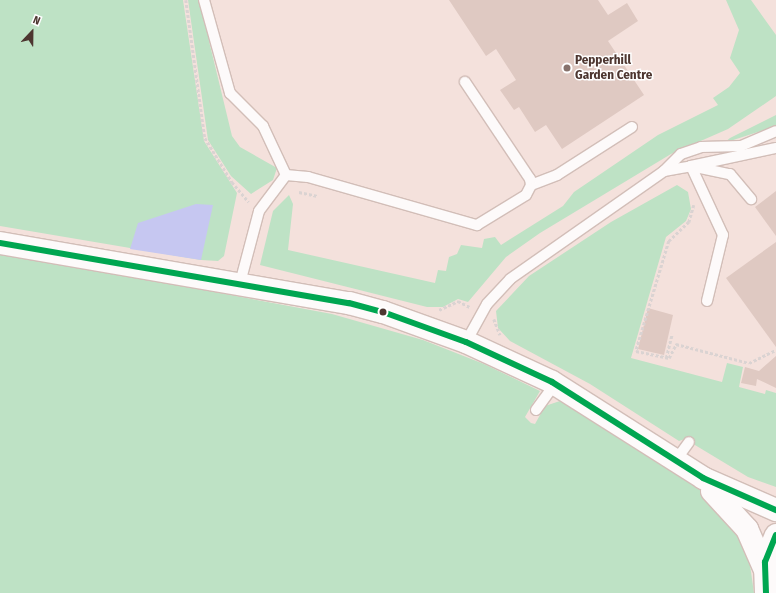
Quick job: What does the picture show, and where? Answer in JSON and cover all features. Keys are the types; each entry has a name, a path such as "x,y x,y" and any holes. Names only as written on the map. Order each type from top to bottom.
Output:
{"main road":[{"path":"0,244 240,283 349,303 466,342 555,384 703,478 776,510"},
{"path":"703,478 747,529 764,568 766,593"},
{"path":"764,568 776,535"}],"lane":[{"path":"204,0 230,93 263,126 286,175"},
{"path":"465,82 531,185"},
{"path":"286,175 317,180 477,224 526,195 531,185 557,175 632,127"},
{"path":"466,342 487,304 510,279 664,172 680,154 701,147 741,146 776,132"},
{"path":"664,172 776,148"},
{"path":"691,166 723,235 707,301"},
{"path":"691,166 730,174 751,199"},
{"path":"240,283 260,208 286,175"},
{"path":"536,410 555,384"},
{"path":"676,460 689,442"}],"path":[{"path":"186,0 206,141 238,189 260,208"},
{"path":"706,197 694,205 689,222 669,239 644,317 636,350 670,358 674,344 749,363 776,350"},
{"path":"666,358 672,334"}],"green space":[{"path":"0,0 183,0 204,141 237,193 224,256 218,261 201,260 0,226"},
{"path":"188,0 203,0 209,41 232,136 240,147 277,168 273,180 251,194 231,176 208,140"},
{"path":"726,0 751,0 776,35 776,96 728,129 671,154 540,233 506,257 468,302 458,299 443,307 427,307 260,265 273,211 289,195 293,204 288,250 435,283 438,270 446,271 449,257 457,254 461,245 482,248 484,239 495,237 501,245 563,206 574,192 658,135 718,105 713,98 729,87 740,73 730,58 739,30"},
{"path":"776,115 776,126 724,143 730,138"},
{"path":"677,185 688,192 691,209 686,221 666,237 631,358 722,382 727,363 743,367 739,387 765,394 766,390 776,393 776,487 748,477 685,439 679,441 590,384 510,341 498,328 496,311 529,276 611,222"},
{"path":"0,252 332,314 423,340 484,364 540,391 525,417 531,423 535,424 545,406 560,401 702,489 739,530 749,558 754,593 0,593"}],"water":[{"path":"196,204 213,205 201,260 130,249 138,223"}],"building":[{"name":"Pepperhill Garden Centre","path":"449,0 598,0 608,15 627,3 638,21 608,41 644,95 562,149 546,125 535,132 519,107 514,110 500,90 516,80 496,49 486,56"},
{"path":"776,191 776,236 755,207"},
{"path":"776,242 776,347 726,278"},
{"path":"648,308 673,315 664,355 638,349"},
{"path":"776,356 776,388 757,379 756,386 741,383 745,367 759,371"}],"transit line":[{"path":"0,243 349,303 383,312 466,342 552,382 703,478 776,510"},
{"path":"766,593 765,562 776,535"}],"place":[{"name":"Pepperhill Garden Centre","path":"567,68"}]}
